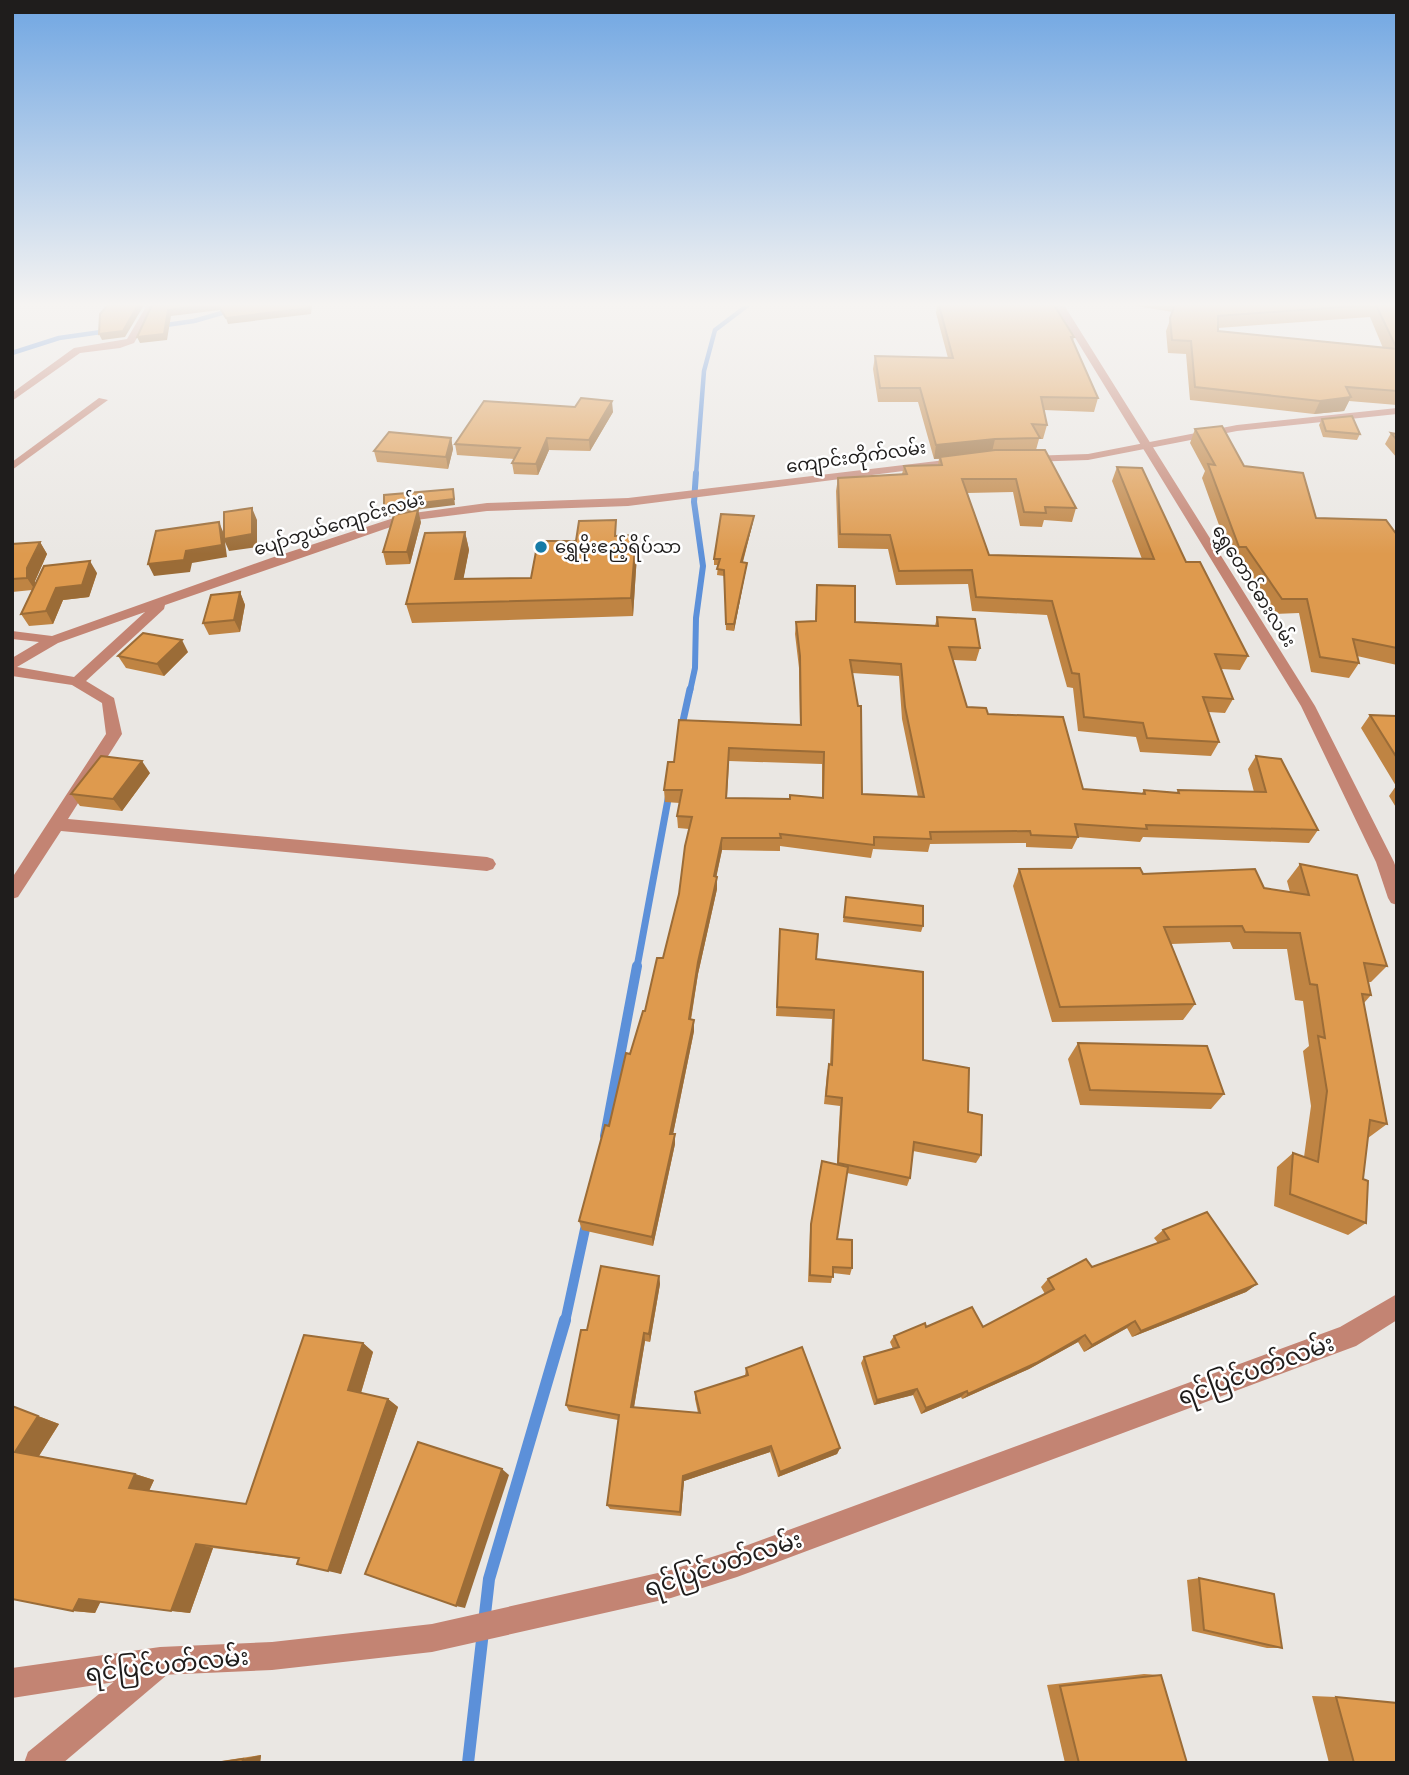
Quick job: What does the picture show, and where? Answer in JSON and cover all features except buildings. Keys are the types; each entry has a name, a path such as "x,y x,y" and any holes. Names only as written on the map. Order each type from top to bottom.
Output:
{"street":[{"name":"ရွှေတောင်ဓားလမ်း","path":"1110,388 1308,706 1385,862 1397,898"},
{"path":"12,467 103,400"},
{"path":"1014,458 1088,457 1237,428 1397,411"},
{"name":"ကျောင်းတိုက်လမ်း","path":"694,495 979,459"},
{"name":"ပျော်ဘွယ်ကျောင်းလမ်း","path":"12,664 53,640 419,516 487,507 628,502 694,495"},
{"path":"77,682 168,599"},
{"path":"12,635 53,640"},
{"path":"12,671 49,675 77,682 109,701 114,734 78,785 12,892"},
{"path":"56,824 486,863"},
{"name":"ရင်ပြင်ပတ်လမ်း","path":"12,1683 160,1661 272,1656 432,1638 671,1584 750,1558 1347,1336 1397,1306"},
{"path":"39,1763 160,1661"}],"waterway":[{"path":"696,475 703,388"},
{"path":"690,691 695,668 696,618 703,566 694,502 696,473"},
{"path":"681,730 690,689"},
{"path":"637,967 669,794"},
{"path":"605,1136 637,966"},
{"path":"565,1322 587,1220"},
{"path":"468,1763 489,1579 565,1320"}],"place":[{"name":"ရွှေမိုးဧည့်ရိပ်သာ","path":"541,547"}]}
